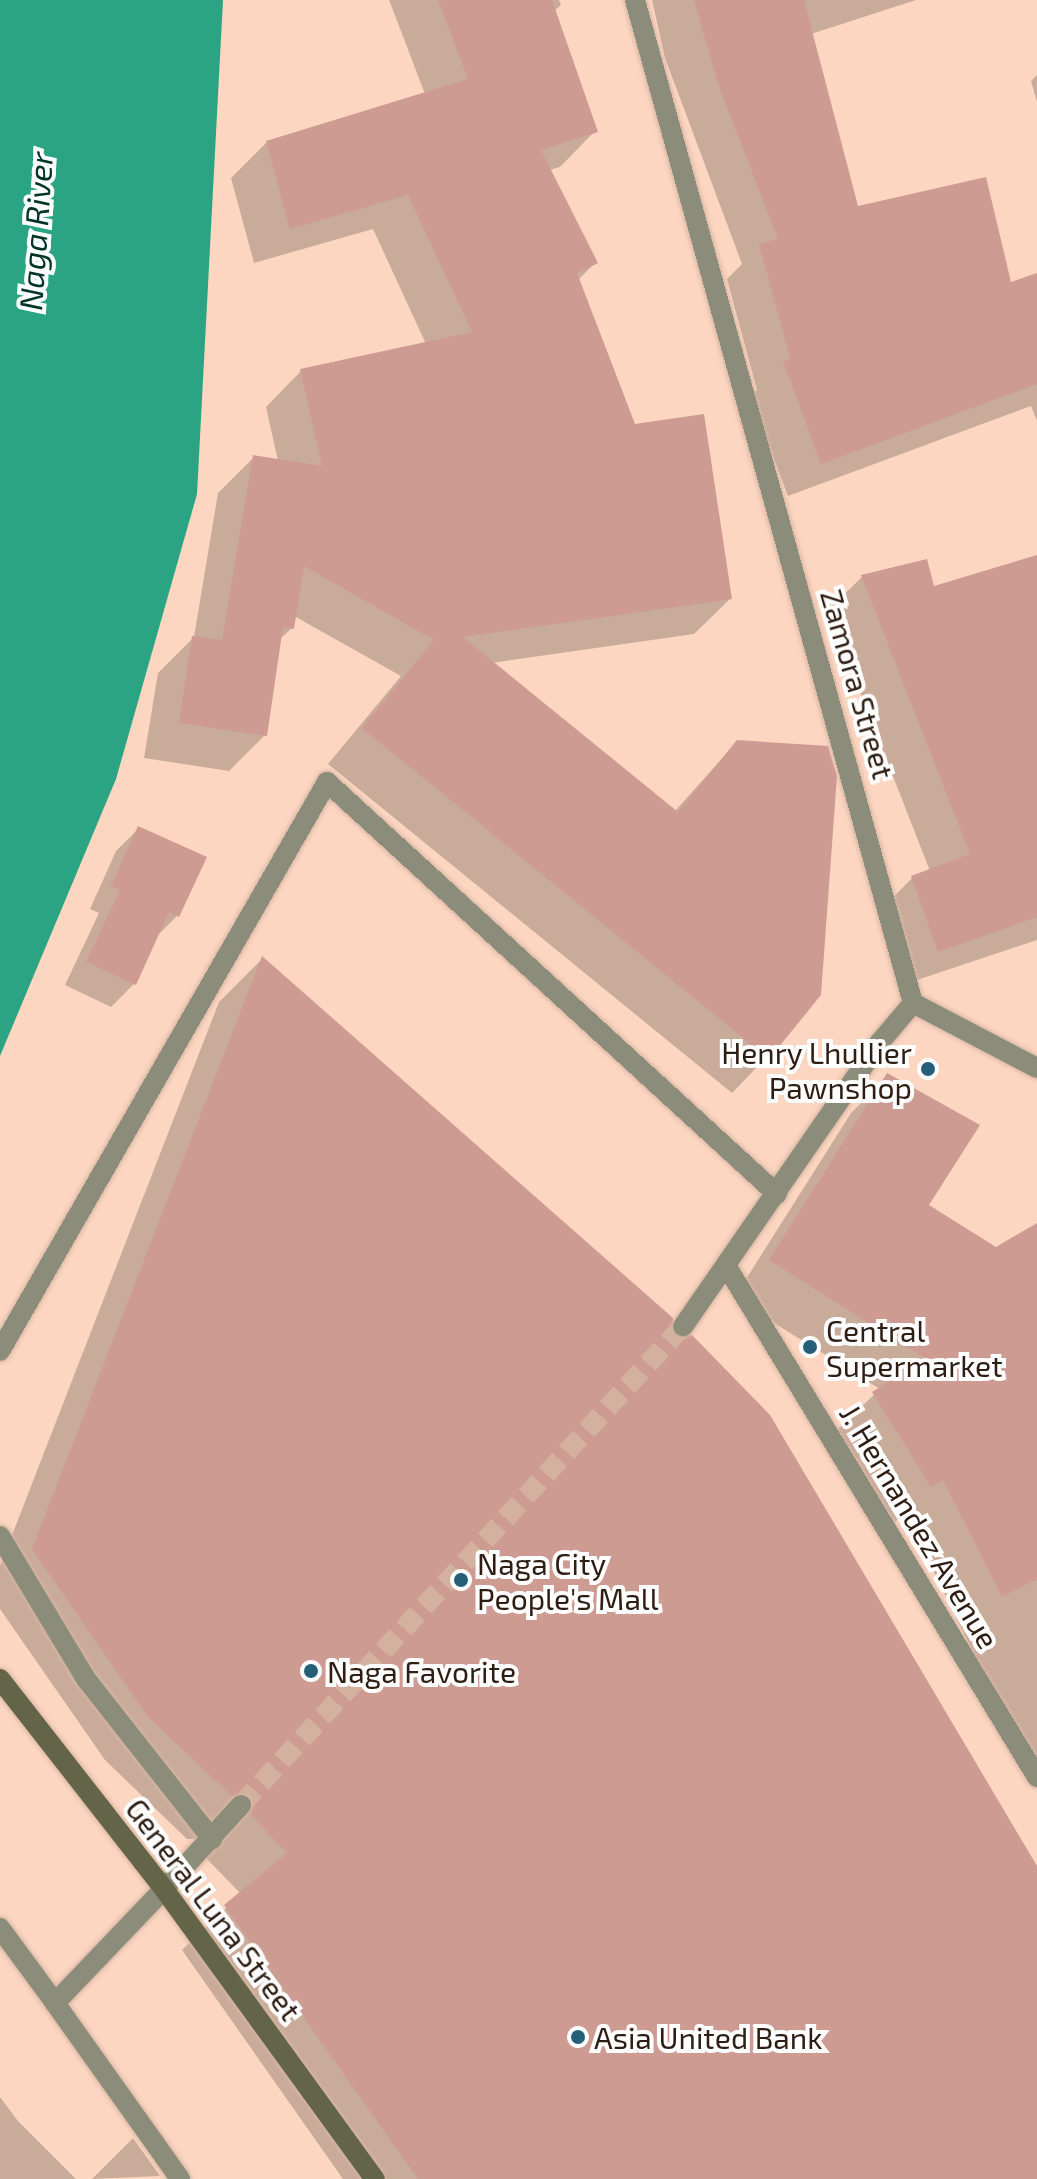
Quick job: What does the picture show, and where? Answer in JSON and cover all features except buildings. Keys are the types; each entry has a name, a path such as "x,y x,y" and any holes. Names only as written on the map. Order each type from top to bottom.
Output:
{"main road":[{"name":"General Luna Street","path":"0,1679 164,1889 375,2179"}],"street":[{"name":"Zamora Street","path":"635,0 913,1003"},
{"path":"0,1351 327,782 777,1194"},
{"path":"683,1326 727,1267 880,1042 913,1003 1037,1068"},
{"name":"J. Hernandez Avenue","path":"727,1267 1037,1777"},
{"path":"0,1536 86,1679 212,1839"},
{"path":"55,2003 241,1805"},
{"path":"0,1928 180,2179"}],"water":[{"name":"Naga River","path":"0,0 223,0 197,494 116,779 0,1056"}],"tunnel":[{"path":"241,1805 683,1326"}],"place":[{"name":"Henry Lhullier Pawnshop","path":"928,1069"},
{"name":"Central Supermarket","path":"810,1347"},
{"name":"Naga City People's Mall","path":"461,1580"},
{"name":"Naga Favorite","path":"311,1671"},
{"name":"Asia United Bank","path":"578,2037"}]}
